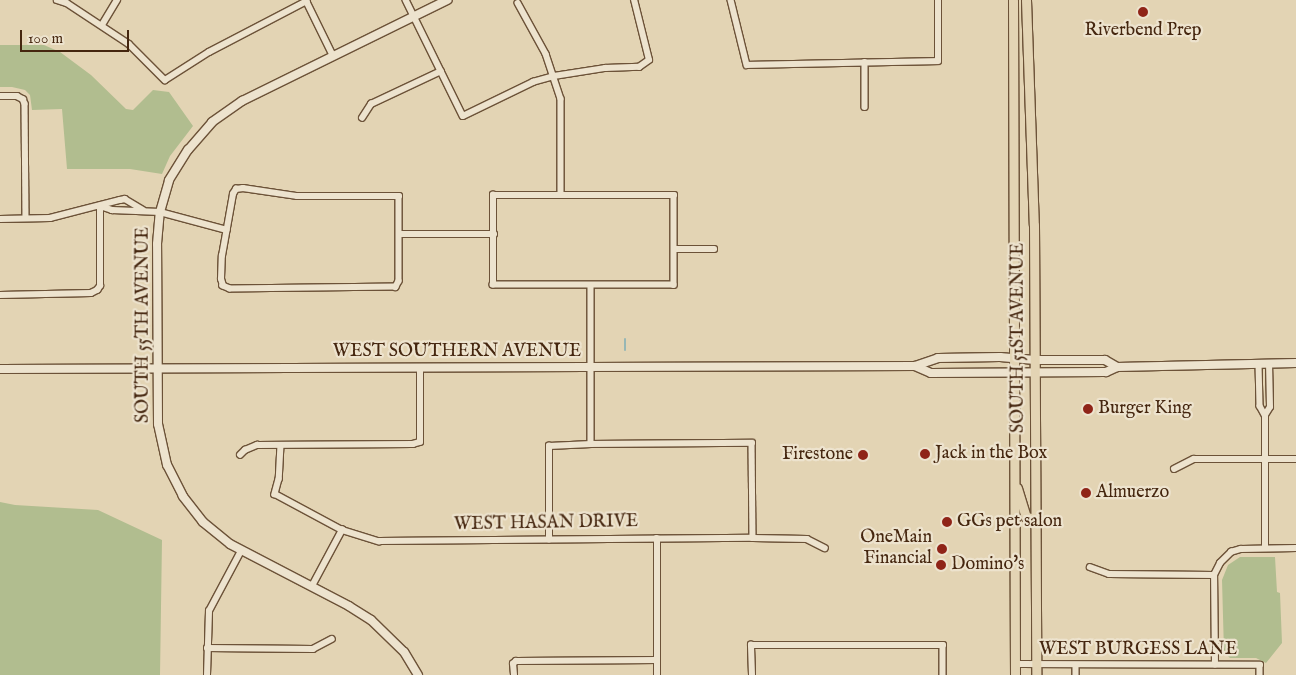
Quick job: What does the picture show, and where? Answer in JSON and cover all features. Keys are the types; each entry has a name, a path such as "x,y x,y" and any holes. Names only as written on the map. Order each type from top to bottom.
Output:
{"main road":[{"name":"SOUTH 55TH AVENUE","path":"418,675 404,652 379,627 362,614 312,586 241,551 203,522 183,496 171,475 159,432 157,244 163,195 178,163 204,130 225,111 447,0"},
{"name":"SOUTH 51ST AVENUE","path":"1013,0 1015,675"},
{"name":"SOUTH 51ST AVENUE","path":"1026,0 1029,127 1034,225 1036,675"},
{"path":"1014,127 1029,127"},
{"name":"WEST SOUTHERN AVENUE","path":"0,369 915,366 938,358 1104,360 1117,367"},
{"name":"WEST SOUTHERN AVENUE","path":"915,366 931,373 1106,372 1117,367 1296,363"},
{"path":"1014,481 1026,518 1036,519"}],"street":[{"path":"57,0 67,3 129,44 165,80 209,52 306,1 333,56"},
{"path":"102,25 117,0"},
{"path":"406,0 463,116 533,82 554,76 605,68 639,67 649,60 634,0"},
{"path":"731,0 747,65 938,61 938,0"},
{"path":"518,3 546,54 561,99 561,195"},
{"path":"865,62 865,107"},
{"path":"362,118 371,104 441,71"},
{"path":"0,96 17,96 23,99 25,104 26,218"},
{"path":"236,190 297,196 399,196 399,234 399,281 396,287 230,289 223,286 221,279 226,230 236,190"},
{"path":"493,195 561,195 674,196 674,285 493,284 493,195"},
{"path":"0,218 66,215 125,199 143,210"},
{"path":"120,200 120,210"},
{"path":"100,206 120,210 160,212 226,230"},
{"path":"0,295 91,293 97,290 100,280 100,206"},
{"path":"399,234 494,234"},
{"path":"674,249 714,249"},
{"path":"591,286 591,444"},
{"path":"1259,364 1260,406 1265,415"},
{"path":"1265,548 1265,415 1270,406 1269,364"},
{"path":"240,455 245,450 257,445 413,444 420,442 420,368"},
{"path":"548,540 549,446 591,444 752,443 753,538"},
{"name":"WEST HASAN DRIVE","path":"281,445 279,479 275,494 342,530 379,541 753,538 808,539 825,548"},
{"path":"1174,469 1194,459 1296,459"},
{"path":"312,586 342,530"},
{"path":"657,538 657,675"},
{"path":"1215,665 1214,575 1220,563 1235,550 1296,548"},
{"path":"207,675 206,648 209,610 241,551"},
{"path":"1090,567 1109,574 1214,575"},
{"path":"206,648 313,649 332,639"},
{"path":"752,675 751,645 943,645 943,675"},
{"path":"514,675 514,662 657,660"},
{"name":"WEST BURGESS LANE","path":"1015,664 1260,665 1260,675"},
{"path":"1076,665 1076,675"}],"green space":[{"path":"0,45 44,45 60,52 91,75 126,109 133,110 153,90 169,92 193,126 170,156 162,174 130,169 67,169 62,109 32,110 30,95 25,90 0,87"},
{"path":"0,502 15,505 98,510 162,540 160,675 0,675"},
{"path":"1240,557 1275,557 1277,592 1280,593 1282,643 1266,663 1256,658 1230,658 1224,652 1222,580 1228,565"}],"waterway":[{"path":"625,339 625,350"},
{"path":"393,342 393,350"}],"place":[{"name":"Riverbend Prep","path":"1143,12"},
{"name":"Burger King","path":"1088,409"},
{"name":"Jack in the Box","path":"925,454"},
{"name":"Firestone","path":"863,455"},
{"name":"Almuerzo","path":"1086,493"},
{"name":"GGs pet salon","path":"947,522"},
{"name":"OneMain Financial","path":"942,549"},
{"name":"Domino's","path":"941,565"}]}
